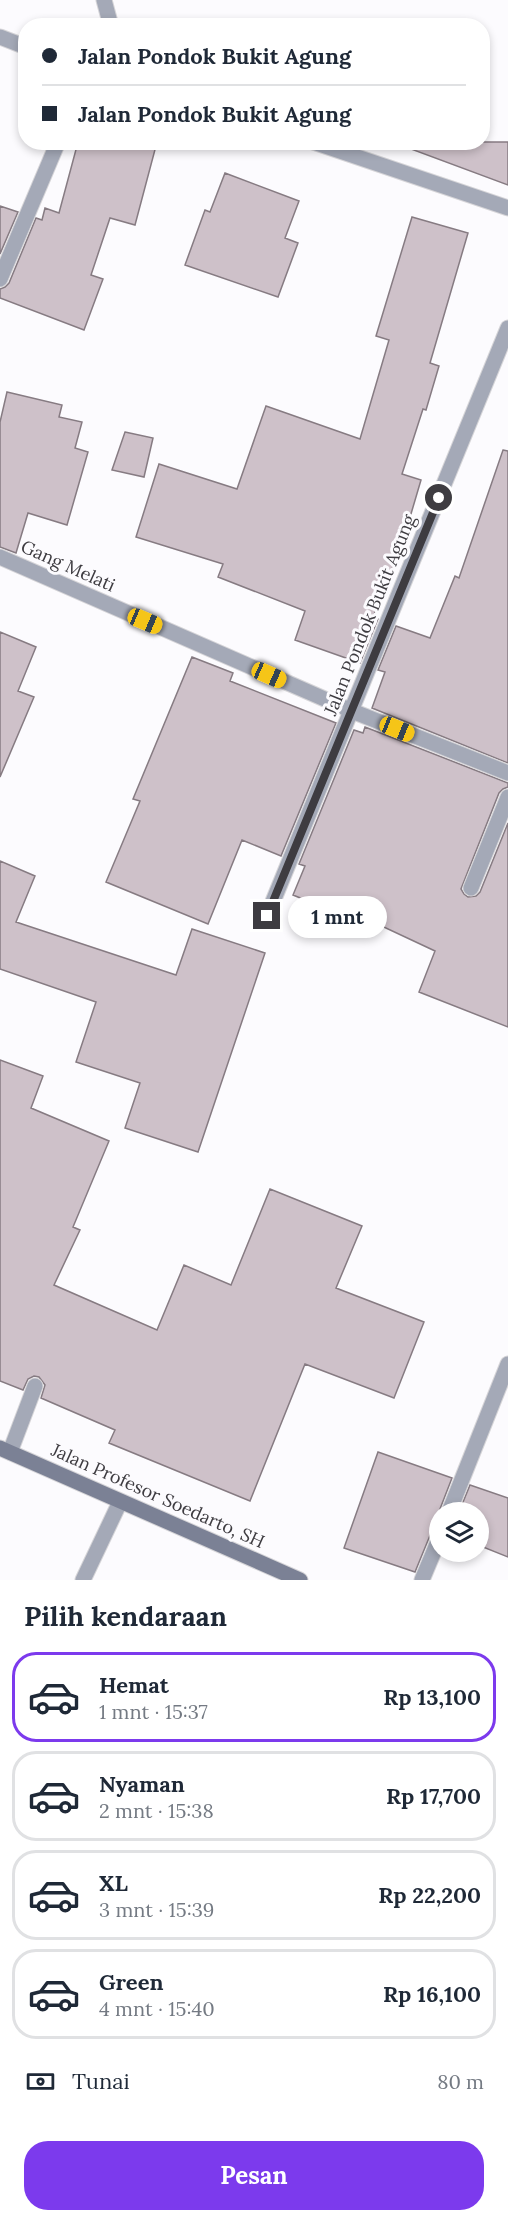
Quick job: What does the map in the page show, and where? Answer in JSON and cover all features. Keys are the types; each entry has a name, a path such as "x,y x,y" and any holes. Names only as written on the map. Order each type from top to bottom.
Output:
{"main road":[{"name":"Jalan Profesor Soedarto, SH","path":"5,1450 300,1580"}],"street":[{"path":"104,0 109,18"},
{"path":"0,37 18,44"},
{"path":"0,279 54,150"},
{"path":"338,150 508,208"},
{"name":"Jalan Pondok Bukit Agung","path":"267,916 508,328"},
{"name":"Gang Melati","path":"0,557 352,711 508,773"},
{"path":"471,888 508,797"},
{"path":"453,1502 508,1364"},
{"path":"5,1450 35,1386"},
{"path":"82,1580 120,1502"},
{"path":"423,1580 430,1562"}],"building":[{"path":"490,142 508,142 508,185 414,150 490,150"},
{"path":"76,150 155,150 135,225 110,218 91,275 103,279 84,330 0,298 0,289 9,283 36,218 42,220 45,208 59,213"},
{"path":"225,173 299,201 285,238 298,243 278,297 185,265 205,210 210,212"},
{"path":"0,206 18,212 0,254"},
{"path":"412,217 468,233 430,363 439,366 426,410 423,409 402,474 421,480 403,541 373,617 378,619 360,663 295,640 305,611 218,577 223,564 136,537 159,464 237,489 266,406 360,439 389,340 376,336"},
{"path":"7,392 62,405 59,417 82,422 75,448 88,452 67,525 28,513 16,553 0,547 0,422"},
{"path":"125,432 153,438 144,477 112,470"},
{"path":"503,450 508,451 508,763 372,708 385,672 378,670 396,626 430,638 455,576 459,578"},
{"path":"0,632 36,647 18,691 34,697 0,777"},
{"path":"192,657 233,673 230,681 336,723 281,856 242,840 208,924 106,882 140,801 133,799"},
{"path":"365,727 508,783 508,787 499,793 461,889 468,897 476,896 480,892 508,823 508,1027 419,992 435,951 354,913 352,919 293,895 305,866 299,864 354,730 363,733"},
{"path":"0,861 35,876 16,922 176,975 192,929 265,953 198,1152 125,1128 140,1083 76,1062 96,1002 0,969"},
{"path":"0,1060 43,1076 31,1108 109,1141 73,1227 80,1230 54,1285 157,1330 184,1265 231,1285 270,1189 362,1226 336,1288 424,1322 394,1398 305,1364 250,1501 109,1443 115,1430 41,1398 45,1385 39,1377 34,1376 28,1379 23,1390 0,1381"},
{"path":"378,1452 452,1478 443,1502 429,1502 429,1538 415,1572 344,1548"},
{"path":"470,1485 508,1498 508,1557 489,1549 489,1502 463,1502"}],"route":[{"path":"267,916 439,498"}]}
